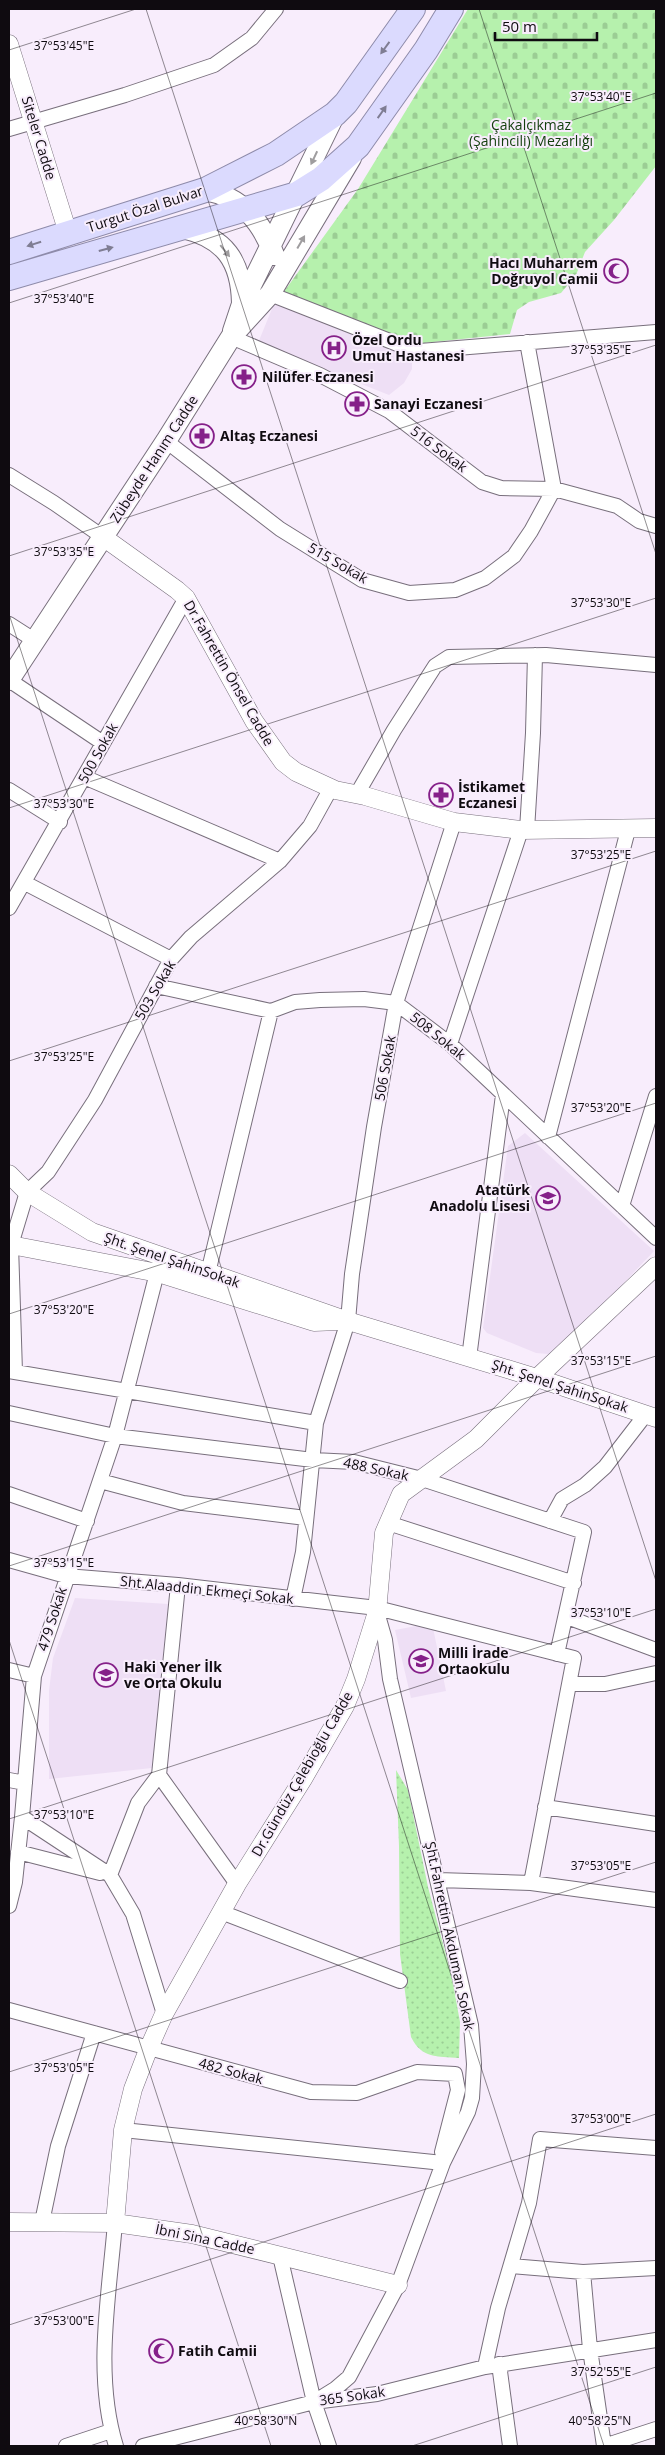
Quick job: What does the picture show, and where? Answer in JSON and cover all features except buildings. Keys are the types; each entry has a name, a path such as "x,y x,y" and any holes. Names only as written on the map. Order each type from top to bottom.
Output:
{"highway":[{"name":"Zübeyde Hanım Cadde","path":"276,154 335,114 346,103 413,9"},
{"name":"Zübeyde Hanım Cadde","path":"289,197 321,179 358,146 426,50 451,9"},
{"name":"Turgut Özal Bulvar","path":"9,252 205,190 276,154"},
{"name":"Turgut Özal Bulvar","path":"9,278 289,197"}],"main road":[{"name":"Zübeyde Hanım Cadde","path":"231,337 242,304 271,247 289,197 335,114"},
{"name":"Zübeyde Hanım Cadde","path":"9,680 166,442 231,337 275,286 358,146"},
{"path":"205,190 232,199 247,210 262,228 271,247 275,286"},
{"path":"183,228 211,238 230,256 240,276 242,304"}],"street":[{"path":"9,129 125,95 214,65 252,38 276,9"},
{"name":"Siteler Cadde","path":"9,44 35,122 68,233"},
{"path":"275,286 413,349 427,350 656,332"},
{"name":"516 Sokak","path":"231,337 320,375 389,411 482,482 491,486 554,489 617,506 639,521 656,526"},
{"path":"526,342 554,489"},
{"name":"515 Sokak","path":"166,442 280,529 362,580 408,593 432,594 455,590 472,585 499,569 514,556 531,531 554,489"},
{"path":"9,475 54,502 103,537"},
{"name":"Dr.Fahrettin Önsel Cadde","path":"103,537 186,598 254,721 270,746 296,772 331,788 454,822 524,830 628,830 656,828"},
{"name":"500 Sokak","path":"9,908 60,822 186,598"},
{"path":"9,624 34,640"},
{"path":"450,1044 524,830 534,733 536,655"},
{"path":"357,794 394,730 435,666 449,657 536,655 656,665"},
{"path":"9,680 103,743"},
{"path":"84,777 280,861"},
{"name":"503 Sokak","path":"27,1192 48,1172 95,1100 171,959 191,937 280,861 310,826 331,788"},
{"path":"9,790 60,822"},
{"name":"506 Sokak","path":"293,1599 303,1552 316,1423 348,1321 352,1274 372,1137 396,1004 454,822"},
{"path":"548,1137 628,830"},
{"path":"25,883 171,959"},
{"path":"156,986 270,1011 208,1273"},
{"name":"508 Sokak","path":"270,1011 295,1002 320,1000 364,999 396,1004 450,1044 656,1238"},
{"path":"469,1358 503,1095"},
{"path":"622,1206 656,1096"},
{"name":"Şht. Şenel ŞahinSokak","path":"9,1174 27,1192 92,1232 161,1254 208,1273 348,1321 537,1378 651,1416"},
{"path":"27,1192 10,1245 12,1372 316,1423"},
{"name":"Şht. Şenel ŞahinSokak","path":"10,1245 158,1273 314,1322 348,1321"},
{"name":"479 Sokak","path":"9,1906 15,1882 34,1676 66,1576 88,1520 128,1392 158,1273 161,1254"},
{"name":"Dr.Gündüz Çelebioğlu Cadde","path":"116,2223 123,2130 133,2089 148,2050 164,2014 237,1884 303,1779 345,1706 356,1679 377,1610 384,1533 401,1494 476,1439 537,1378 656,1266"},
{"name":"488 Sokak","path":"9,1413 114,1436 313,1460 354,1462 422,1479 584,1532 567,1617 557,1654"},
{"path":"550,1521 562,1498 585,1485 605,1467 651,1416"},
{"path":"100,1481 183,1503 306,1518"},
{"path":"9,1494 88,1520"},
{"path":"388,1523 574,1583"},
{"name":"Sht.Alaaddin Ekmeçi Sokak","path":"9,1560 66,1576 178,1585 377,1610 574,1658 570,1684"},
{"path":"110,1875 138,1803 159,1775 178,1585"},
{"name":"Şht.Fahrettin Akduman Sokak","path":"314,2402 335,2389 349,2377 398,2285 443,2162 468,2112 472,2098 474,2064 471,2025 390,1679 386,1640 377,1610"},
{"path":"567,1617 656,1650"},
{"path":"9,1670 34,1676"},
{"path":"531,1883 570,1684 605,1684 656,1673"},
{"path":"159,1775 237,1884"},
{"path":"9,1780 25,1783"},
{"path":"545,1807 656,1824"},
{"path":"22,1817 110,1875 133,1914 164,2014"},
{"path":"18,1852 110,1875"},
{"path":"438,1880 531,1883 656,1900"},
{"path":"221,1912 400,1982"},
{"name":"482 Sokak","path":"9,2010 148,2050 311,2092 357,2093 417,2072 455,2074 458,2090 455,2108 442,2146 443,2162"},
{"path":"42,2222 58,2146 94,2033"},
{"path":"123,2130 443,2162"},
{"path":"479,2368 511,2266 532,2189 540,2139 656,2148"},
{"name":"İbni Sina Cadde","path":"9,2222 116,2223 192,2234 398,2285"},
{"path":"116,2223 105,2346 105,2385 111,2431 116,2446"},
{"path":"280,2256 314,2402 329,2446"},
{"path":"511,2266 583,2272 656,2268"},
{"path":"583,2272 590,2349 604,2446 656,2429"},
{"name":"365 Sokak","path":"143,2446 314,2402 377,2394 499,2364 656,2340"},
{"path":"499,2364 510,2446"},
{"path":"66,2446 111,2431"},
{"path":"194,2433 199,2446"}],"shaded area":[{"name":"Özel Ordu Umut Hastanesi","path":"276,299 409,352 412,357 412,369 404,383 389,395 258,343"},
{"name":"Atatürk Anadolu Lisesi","path":"525,1133 654,1251 584,1325 548,1354 536,1353 487,1333 483,1328 508,1146"},
{"name":"Haki Yener İlk ve Orta Okulu","path":"75,1598 168,1604 152,1768 49,1779 49,1691 53,1658"},
{"name":"Milli İrade Ortaokulu","path":"432,1623 446,1691 411,1698 395,1630"}],"green space":[{"name":"Çakalçıkmaz (Şahincili) Mezarlığı","path":"468,9 656,9 656,166 614,220 585,252 576,275 561,293 529,302 517,310 510,334 414,344 283,293 358,189"},
{"path":"396,1770 408,1790 428,1887 452,1978 460,2022 459,2058 425,2053 415,2044 411,2037 400,1954"}],"place":[{"name":"Hacı Muharrem Doğruyol Camii","path":"616,271"},
{"name":"Özel Ordu Umut Hastanesi","path":"334,348"},
{"name":"Nilüfer Eczanesi","path":"244,377"},
{"name":"Sanayi Eczanesi","path":"357,404"},
{"name":"Altaş Eczanesi","path":"202,436"},
{"name":"İstikamet Eczanesi","path":"441,795"},
{"name":"Atatürk Anadolu Lisesi","path":"548,1198"},
{"name":"Milli İrade Ortaokulu","path":"421,1661"},
{"name":"Haki Yener İlk ve Orta Okulu","path":"106,1675"},
{"name":"Fatih Camii","path":"161,2351"}]}
